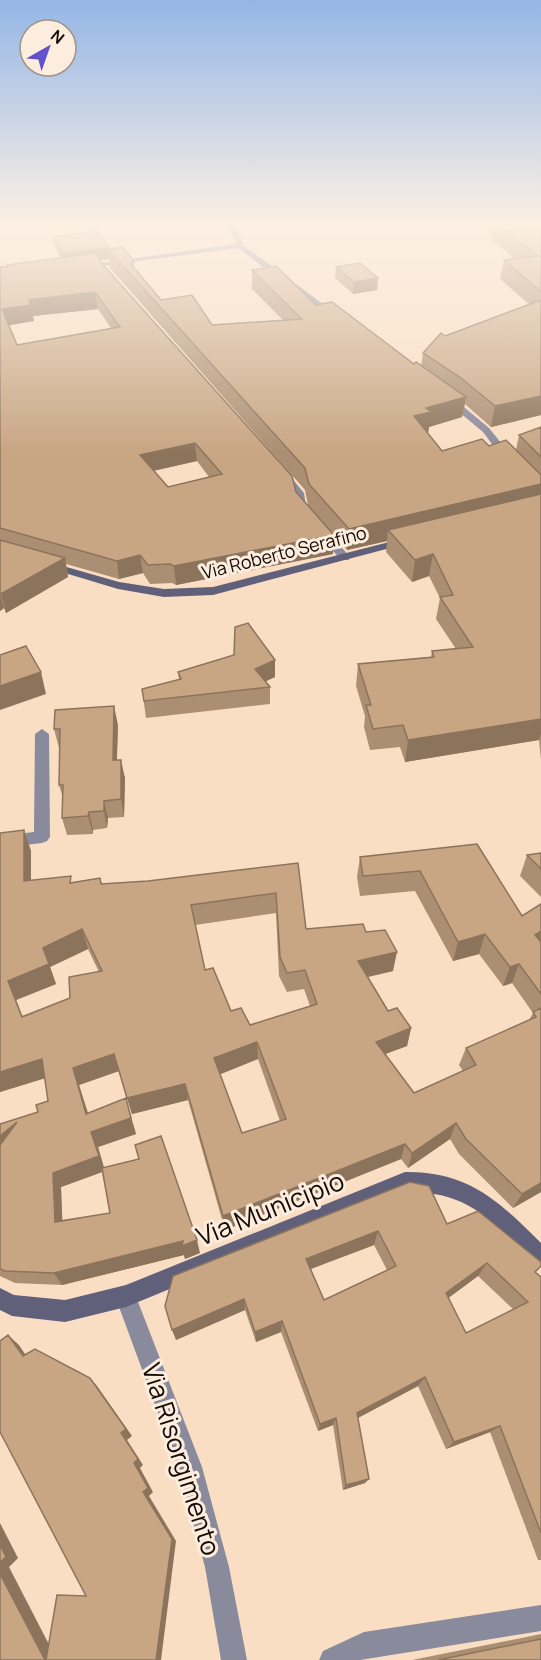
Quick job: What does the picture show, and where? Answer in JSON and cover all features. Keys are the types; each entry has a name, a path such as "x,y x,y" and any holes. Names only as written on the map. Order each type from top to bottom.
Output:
{"main road":[{"name":"Via Roberto Serafino","path":"32,560 118,585 164,593 213,591 419,538"},
{"name":"Via Municipio","path":"0,1299 12,1305 65,1311 126,1296 405,1182 421,1180 457,1186 492,1209 541,1257"}],"street":[{"path":"309,298 342,323"},
{"path":"445,396 486,430 516,468"},
{"path":"276,466 299,493 301,507 345,558"},
{"path":"0,842 42,837 42,734"},
{"name":"Via Risorgimento","path":"126,1296 190,1467 217,1567 234,1660"},
{"path":"332,1660 364,1644 541,1618"}],"building":[{"path":"0,298 42,298 29,300 31,305 2,309 17,345 120,327 100,298 133,298 292,476 296,492 334,535 174,566 170,564 148,565 140,555 117,561 0,528","holes":["195,443 222,474 168,487 140,455"]},
{"path":"152,298 194,298 212,325 302,319 281,298 309,298 316,305 332,302 414,364 416,362 466,397 426,408 431,412 414,416 442,451 482,439 489,446 506,440 541,475 541,484 349,529 309,484 305,468"},
{"path":"541,300 541,396 495,406 461,378 423,353 441,333 445,336"},
{"path":"541,427 541,457 519,435"},
{"path":"541,494 541,719 408,740 403,725 373,729 366,705 371,705 358,664 434,657 432,651 473,647 440,597 453,595 433,554 415,560 388,530"},
{"path":"0,540 65,558 1,594"},
{"path":"248,623 275,660 255,669 270,687 144,701 142,689 181,679 178,672 234,655 235,627"},
{"path":"26,646 41,672 0,686 0,655"},
{"path":"114,706 113,760 121,760 121,799 104,801 104,811 89,812 88,816 62,818 63,785 59,785 60,729 54,729 55,710"},
{"path":"24,830 24,881 71,876 70,883 100,878 101,884 148,881 298,863 306,929 363,924 366,932 385,930 397,952 358,961 388,1011 397,1008 411,1028 376,1042 414,1093 476,1065 466,1048 536,1017 533,1012 541,1008 541,1183 522,1194 466,1139 456,1123 412,1153 405,1144 223,1216 185,1084 127,1098 114,1054 73,1068 86,1114 126,1098 131,1118 91,1132 99,1156 53,1173 55,1222 110,1213 102,1168 139,1159 135,1145 161,1136 197,1240 182,1246 183,1241 54,1273 0,1269 0,1145 17,1122 0,1136 0,1124 38,1112 36,1105 48,1101 42,1059 0,1072 0,833","holes":["276,893 280,957 287,973 305,970 317,1004 250,1025 241,1008 231,1011 213,968 205,970 191,905","82,929 102,971 69,977 70,998 22,1017 8,981 49,964 43,948","257,1042 286,1119 242,1133 214,1058"]},
{"path":"477,844 522,916 541,904 541,931 535,935 541,942 541,994 519,964 510,967 485,934 458,942 420,871 363,876 360,857"},
{"path":"541,853 541,869 527,855"},
{"path":"410,1182 429,1186 447,1224 478,1211 541,1262 541,1266 535,1272 541,1277 541,1533 500,1426 454,1442 425,1377 357,1413 369,1479 346,1485 336,1418 320,1424 282,1321 255,1332 244,1299 172,1330 165,1306 173,1276","holes":["378,1231 396,1266 324,1300 306,1259","487,1263 528,1302 466,1333 446,1293"]},
{"path":"8,1335 23,1356 35,1349 90,1378 126,1429 121,1433 138,1459 134,1463 148,1488 143,1492 172,1539 156,1660 46,1660 57,1595 86,1596 0,1432 0,1341"},
{"path":"0,1545 6,1557 0,1562"},
{"path":"0,1574 45,1660 0,1660"},
{"path":"541,1639 541,1660 438,1660"}]}
